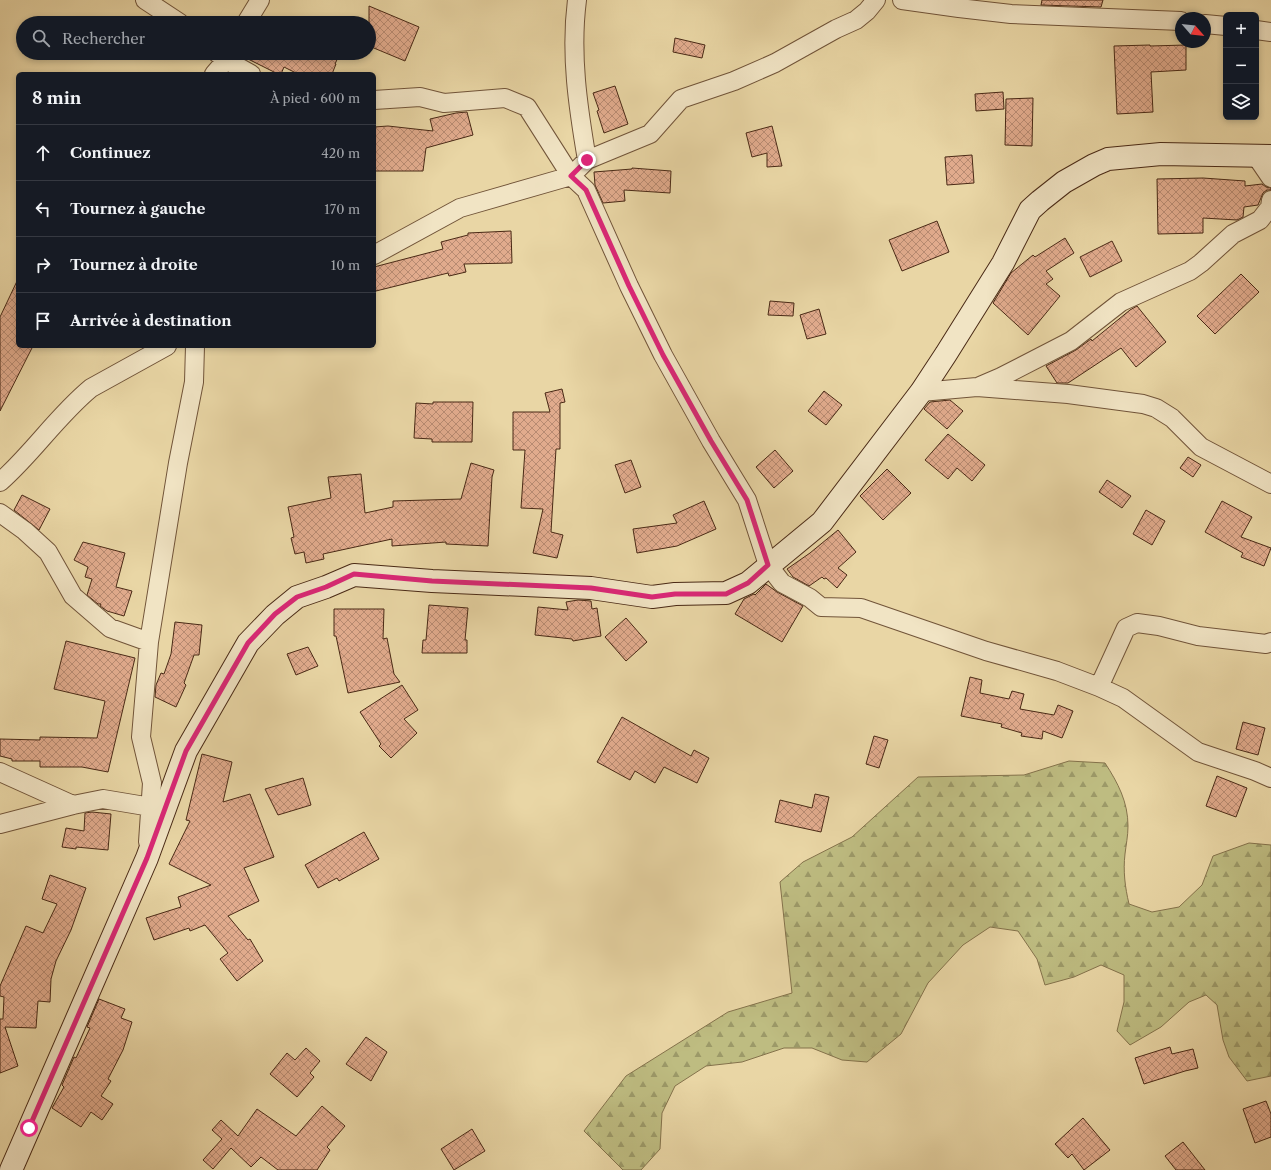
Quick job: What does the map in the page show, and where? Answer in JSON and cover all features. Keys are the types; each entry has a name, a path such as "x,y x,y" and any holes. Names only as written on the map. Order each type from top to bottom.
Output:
{"main road":[{"path":"11,1170 147,858 186,751 248,643 275,614 297,597 326,587 354,574 432,581 591,588 652,597 675,594 726,594 748,583 822,522 921,392 1003,263 1030,210 1064,182 1108,159 1161,154 1264,156"}],"street":[{"path":"145,0 169,16"},
{"path":"250,16 260,0"},
{"path":"577,0 574,19 573,51 579,113 587,160"},
{"path":"376,254 460,208 571,176 587,160 650,134 682,99 734,81 775,63 836,29 856,20 867,11 876,0"},
{"path":"902,0 1011,14 1175,21"},
{"path":"1211,25 1223,26"},
{"path":"1259,30 1271,32"},
{"path":"215,72 221,60"},
{"path":"231,60 248,72"},
{"path":"376,100 420,97 444,103 505,98 527,107 571,176 586,190 629,286 663,355 711,441 747,500 768,565 782,583 810,598 821,607 861,608 986,651 1057,671 1099,687 1123,698 1198,752 1255,771 1271,778"},
{"path":"1264,156 1271,178"},
{"path":"977,387 1001,377 1071,341 1121,302 1190,271 1234,234 1260,220 1270,207 1271,200"},
{"path":"0,482 18,466 51,428 91,388 163,348"},
{"path":"147,858 152,783 141,737 149,642 178,463 194,382 195,348"},
{"path":"921,392 977,387 1068,394 1143,404 1156,408 1172,418 1201,447 1271,484"},
{"path":"0,513 26,531 48,552 73,596 110,628 149,642"},
{"path":"1099,687 1126,628 1136,623 1159,626 1198,636 1266,644 1271,642"},
{"path":"0,772 73,805"},
{"path":"0,824 73,805 103,799 151,807"}],"green space":[{"path":"1069,761 1105,763 1121,793 1128,817 1128,833 1124,867 1125,885 1129,904 1152,912 1179,907 1202,885 1213,856 1249,843 1271,845 1271,1076 1247,1081 1229,1057 1223,1040 1217,1005 1206,995 1189,1002 1161,1027 1130,1045 1117,1031 1124,1002 1124,975 1101,965 1074,977 1045,985 1037,959 1018,931 990,927 963,945 928,983 901,1034 867,1062 842,1060 812,1048 784,1048 742,1062 706,1066 675,1086 662,1113 660,1149 641,1170 623,1170 584,1131 626,1076 728,1012 792,993 780,882 803,862 852,837 918,777 1024,775"}],"building":[{"path":"1042,0 1103,0 1101,7 1041,5"},
{"path":"369,6 419,27 405,61 376,49 376,16 369,16"},
{"path":"675,38 705,45 702,58 673,52"},
{"path":"1175,45 1175,48 1186,48 1186,70 1151,72 1153,112 1117,114 1114,46"},
{"path":"250,60 337,60 333,72 294,72 284,67 282,72 274,72"},
{"path":"615,86 628,124 604,133 597,111 599,110 593,93"},
{"path":"1003,92 1004,109 976,111 975,94"},
{"path":"1033,98 1032,146 1005,145 1006,99"},
{"path":"467,112 473,135 426,148 423,171 376,171 376,127 388,126 433,131 430,119"},
{"path":"772,126 782,166 767,167 767,153 752,157 746,133"},
{"path":"972,155 974,183 947,185 945,157"},
{"path":"632,168 671,171 670,193 624,190 625,201 603,203 595,185 594,172"},
{"path":"1203,178 1245,181 1245,186 1262,184 1271,188 1271,190 1267,190 1263,193 1258,205 1244,207 1243,217 1237,220 1203,218 1203,233 1158,234 1157,179"},
{"path":"937,221 949,252 902,271 889,240"},
{"path":"511,231 512,263 464,264 466,272 449,276 448,273 376,291 376,266 443,249 441,242 468,235 468,233"},
{"path":"1065,238 1074,253 1046,271 1053,279 1046,284 1060,296 1028,335 993,303 1011,273 1033,255 1035,257"},
{"path":"1112,241 1122,261 1090,277 1080,257"},
{"path":"1241,274 1259,292 1215,334 1197,316"},
{"path":"16,283 16,348 32,348 0,411 0,317"},
{"path":"770,301 794,303 793,316 768,315"},
{"path":"1137,306 1166,342 1136,367 1121,348 1068,383 1057,383 1046,366 1076,350 1091,339 1092,341"},
{"path":"819,309 826,334 807,339 800,315"},
{"path":"562,389 565,402 560,403 560,449 556,449 551,532 563,535 557,558 533,553 543,509 521,508 525,450 513,450 513,412 550,412 545,393"},
{"path":"824,391 842,405 826,425 808,411"},
{"path":"950,400 963,411 947,429 924,409 930,402"},
{"path":"433,402 473,402 472,442 432,442 432,439 414,438 416,403 433,404"},
{"path":"948,434 985,465 972,481 957,468 948,479 925,460"},
{"path":"775,450 793,471 774,488 756,467"},
{"path":"1188,457 1201,465 1193,477 1180,468"},
{"path":"631,460 641,487 625,493 615,465"},
{"path":"471,463 494,470 492,477 488,546 446,544 446,542 392,546 392,539 323,554 324,559 306,563 304,552 295,554 291,538 294,537 288,507 331,498 328,477 361,474 365,513 393,507 393,501 461,499"},
{"path":"887,469 911,493 883,520 860,496"},
{"path":"1107,480 1131,496 1122,508 1099,492"},
{"path":"22,495 50,509 39,530 14,510"},
{"path":"704,501 716,529 677,546 637,553 633,529 677,523 673,515"},
{"path":"1222,501 1252,517 1241,537 1271,548 1264,566 1241,557 1243,553 1205,532"},
{"path":"1146,510 1165,521 1152,545 1133,534"},
{"path":"838,530 856,552 838,568 847,575 837,588 826,578 824,579 822,577 809,586 793,577 787,569 810,553"},
{"path":"83,542 125,553 116,587 132,591 124,616 107,611 100,606 101,604 98,604 87,595 92,579 85,577 88,567 74,560"},
{"path":"766,584 777,592 803,606 782,642 735,614 744,599 754,594 755,595"},
{"path":"578,600 591,601 592,609 597,608 601,636 573,641 572,639 535,635 538,607 568,610 566,602"},
{"path":"429,605 468,608 465,640 467,640 467,653 422,653 423,640 426,640"},
{"path":"334,609 384,609 383,639 387,638 394,674 400,682 348,693 336,636 334,636"},
{"path":"626,618 647,642 626,661 605,637"},
{"path":"175,622 202,625 199,655 194,655 184,683 186,685 176,707 155,697 156,685 161,673 164,674 171,654"},
{"path":"66,641 135,658 108,772 82,767 40,767 40,761 12,761 12,759 0,756 0,739 40,740 40,737 97,738 105,701 54,689"},
{"path":"308,647 318,666 296,675 287,654"},
{"path":"970,677 982,680 980,693 1009,699 1012,691 1024,694 1020,709 1054,715 1058,705 1073,711 1062,738 1043,731 1042,739 1021,736 1022,733 1001,727 1002,724 961,716"},
{"path":"402,685 418,710 404,719 417,733 391,758 379,746 381,744 360,712"},
{"path":"622,717 691,756 694,750 709,758 697,783 664,767 655,783 635,771 630,780 597,762"},
{"path":"1243,722 1265,728 1258,755 1236,749"},
{"path":"874,736 888,740 879,768 866,764"},
{"path":"202,754 232,762 223,802 250,794 274,857 244,868 259,901 228,916 248,940 250,939 263,961 237,981 220,959 228,953 205,925 190,931 189,928 154,940 146,918 181,907 178,897 211,885 169,864 190,821 186,820"},
{"path":"1217,776 1247,788 1236,817 1206,806"},
{"path":"303,778 311,805 278,815 265,789"},
{"path":"815,794 829,797 821,832 775,822 780,800 812,808"},
{"path":"92,812 111,814 108,850 62,847 66,828 84,831 85,813"},
{"path":"364,832 379,859 339,881 337,878 318,888 305,865"},
{"path":"50,875 86,888 71,930 56,961 51,979 50,1002 38,1001 36,1028 5,1027 18,1066 0,1073 0,1019 3,1019 4,997 0,996 0,986 26,926 43,933 57,904 42,899"},
{"path":"99,999 125,1009 121,1018 132,1022 123,1050 108,1079 111,1081 101,1096 113,1104 102,1120 91,1112 81,1127 52,1108 64,1087 62,1085 74,1057 76,1058 90,1028 87,1027"},
{"path":"366,1037 387,1052 371,1081 346,1064"},
{"path":"1170,1047 1172,1054 1193,1049 1198,1068 1144,1084 1135,1058"},
{"path":"306,1048 320,1061 310,1073 314,1077 297,1097 270,1074 287,1053 295,1060"},
{"path":"1266,1101 1271,1114 1271,1137 1255,1143 1243,1109"},
{"path":"322,1106 345,1126 327,1147 330,1150 317,1170 278,1170 261,1157 251,1167 231,1148 213,1169 203,1160 222,1139 212,1130 221,1120 238,1136 257,1109 296,1136"},
{"path":"1083,1118 1110,1150 1084,1170 1072,1154 1068,1158 1055,1144"},
{"path":"472,1129 485,1151 454,1170 441,1149"},
{"path":"1183,1142 1205,1170 1176,1170 1165,1156"}],"route":[{"path":"29,1128 147,858 186,751 248,643 275,614 297,597 326,587 354,574 432,581 591,588 652,597 675,594 726,594 748,583 768,565 747,500 711,441 663,355 629,286 586,190 571,176 587,160"}]}
